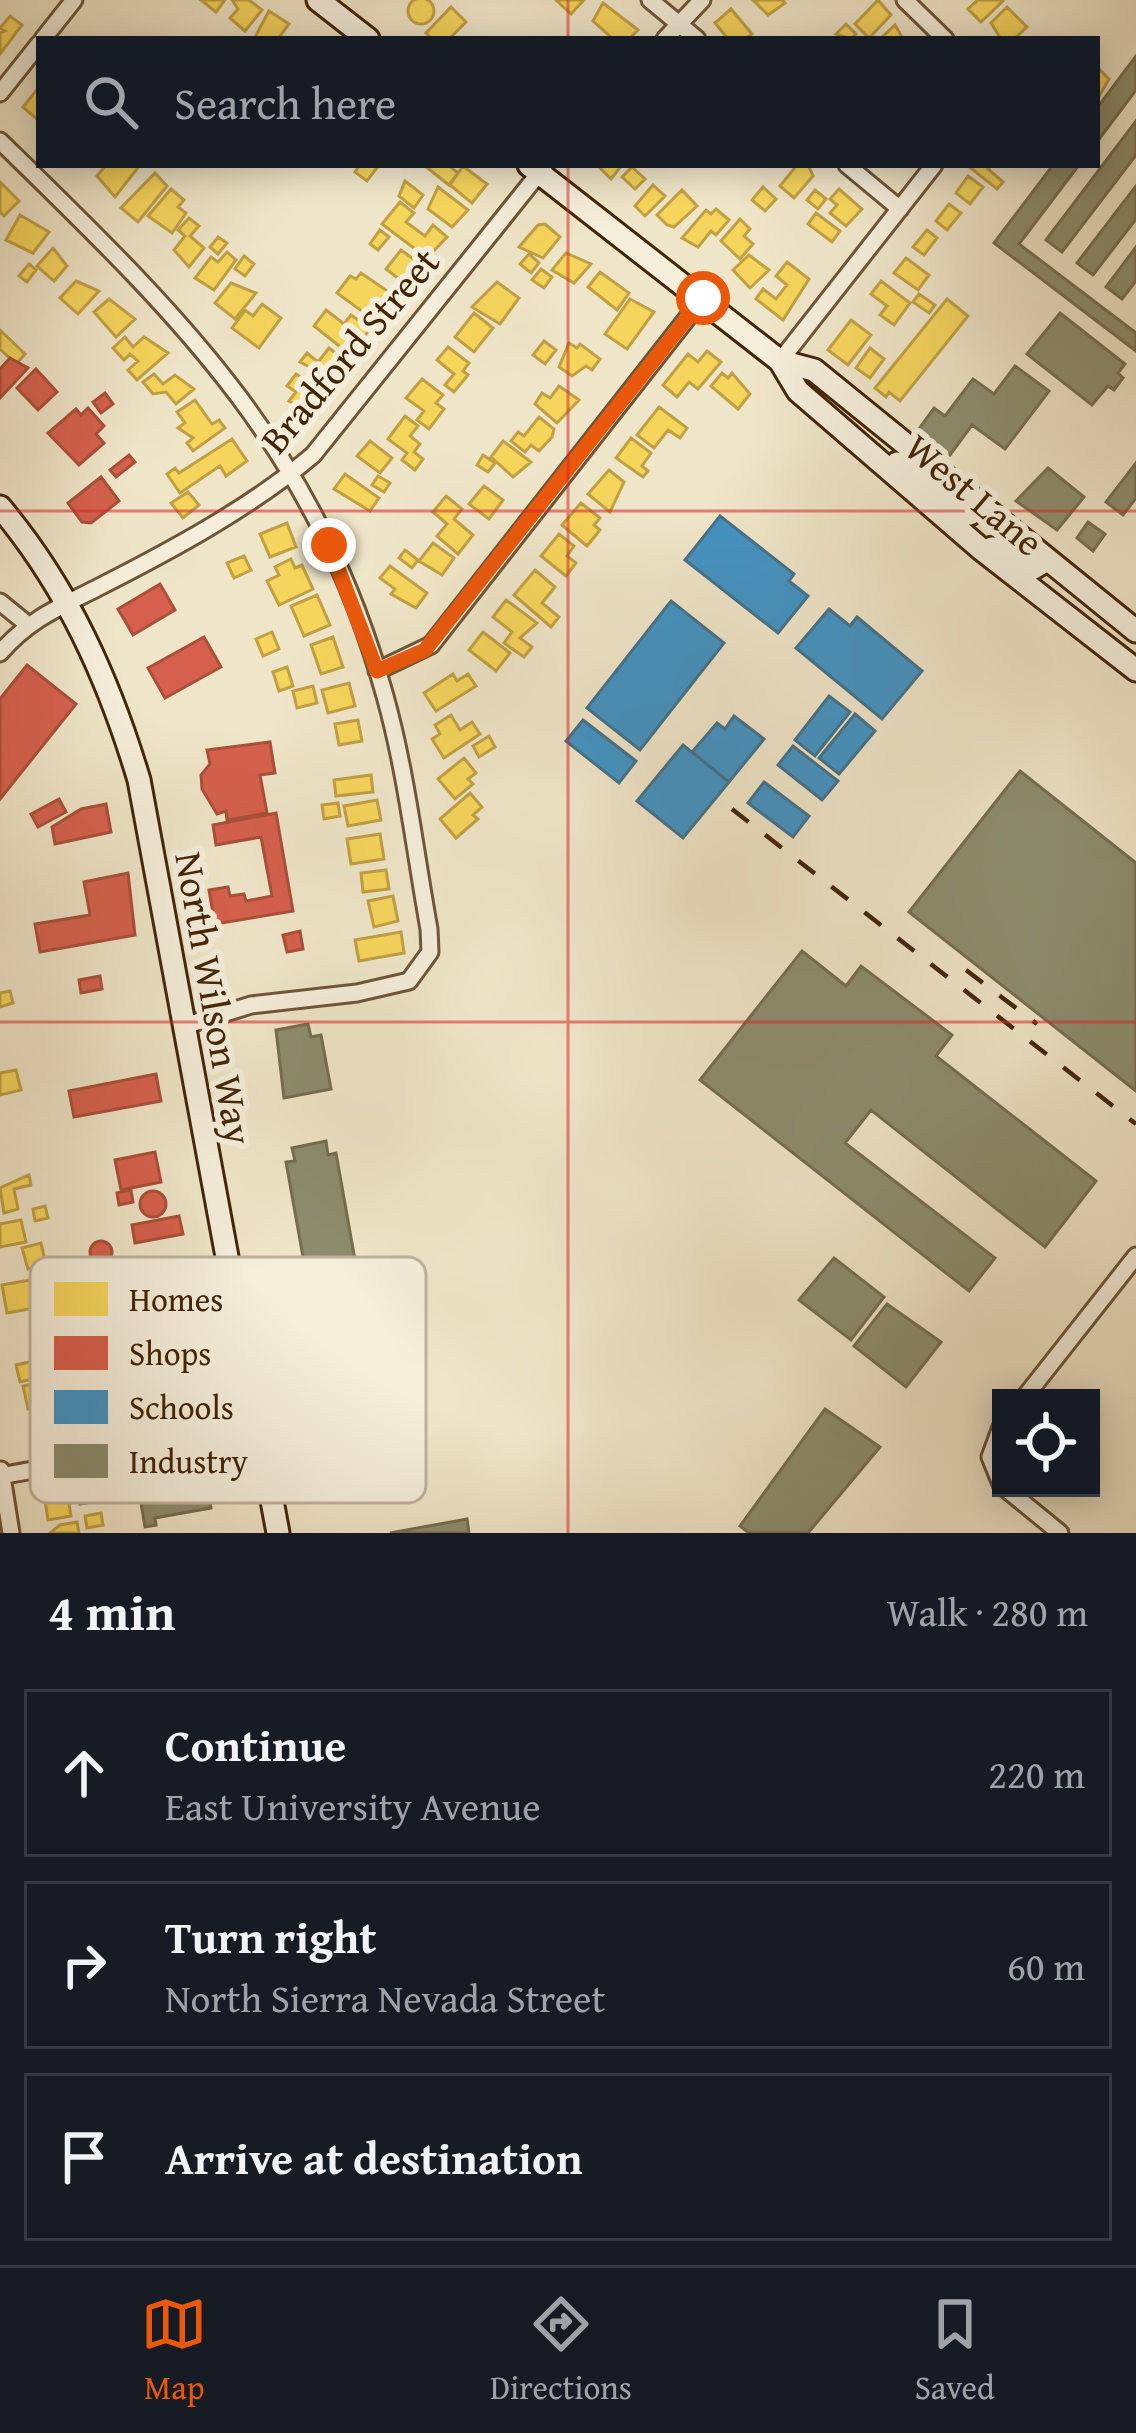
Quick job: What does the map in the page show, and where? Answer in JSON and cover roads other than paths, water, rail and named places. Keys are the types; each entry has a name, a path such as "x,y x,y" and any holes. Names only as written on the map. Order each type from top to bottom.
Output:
{"main road":[{"path":"318,0 364,36"},
{"name":"West Lane","path":"538,168 780,361 798,391 977,545 1136,670"},
{"name":"West Lane","path":"780,361 814,370 1136,632"},
{"path":"886,466 908,467 977,519 1014,533"},
{"name":"North Wilson Way","path":"0,506 66,602 113,697 140,781 226,1257"},
{"path":"977,545 1006,550 1032,569 1047,560"},
{"name":"North Wilson Way","path":"272,1503 278,1533"}],"street":[{"path":"45,36 74,0"},
{"path":"650,0 693,36"},
{"path":"668,36 702,0"},
{"path":"905,0 942,36"},
{"path":"0,93 36,47"},
{"path":"0,141 204,345 292,473 329,545 377,671 399,759 430,952 417,975 392,986 251,1005 184,1025"},
{"name":"Bradford Street","path":"0,653 28,624 292,473 331,436 538,168"},
{"path":"851,168 900,209"},
{"path":"780,361 932,168"},
{"path":"377,671 431,645 703,298"},
{"path":"0,602 28,624"},
{"path":"1031,1389 1136,1256"},
{"path":"11,1533 0,1473 30,1468"},
{"path":"1016,1497 1060,1533"}],"railway":[{"path":"732,809 1136,1124"},
{"path":"966,970 1037,1024"}]}
